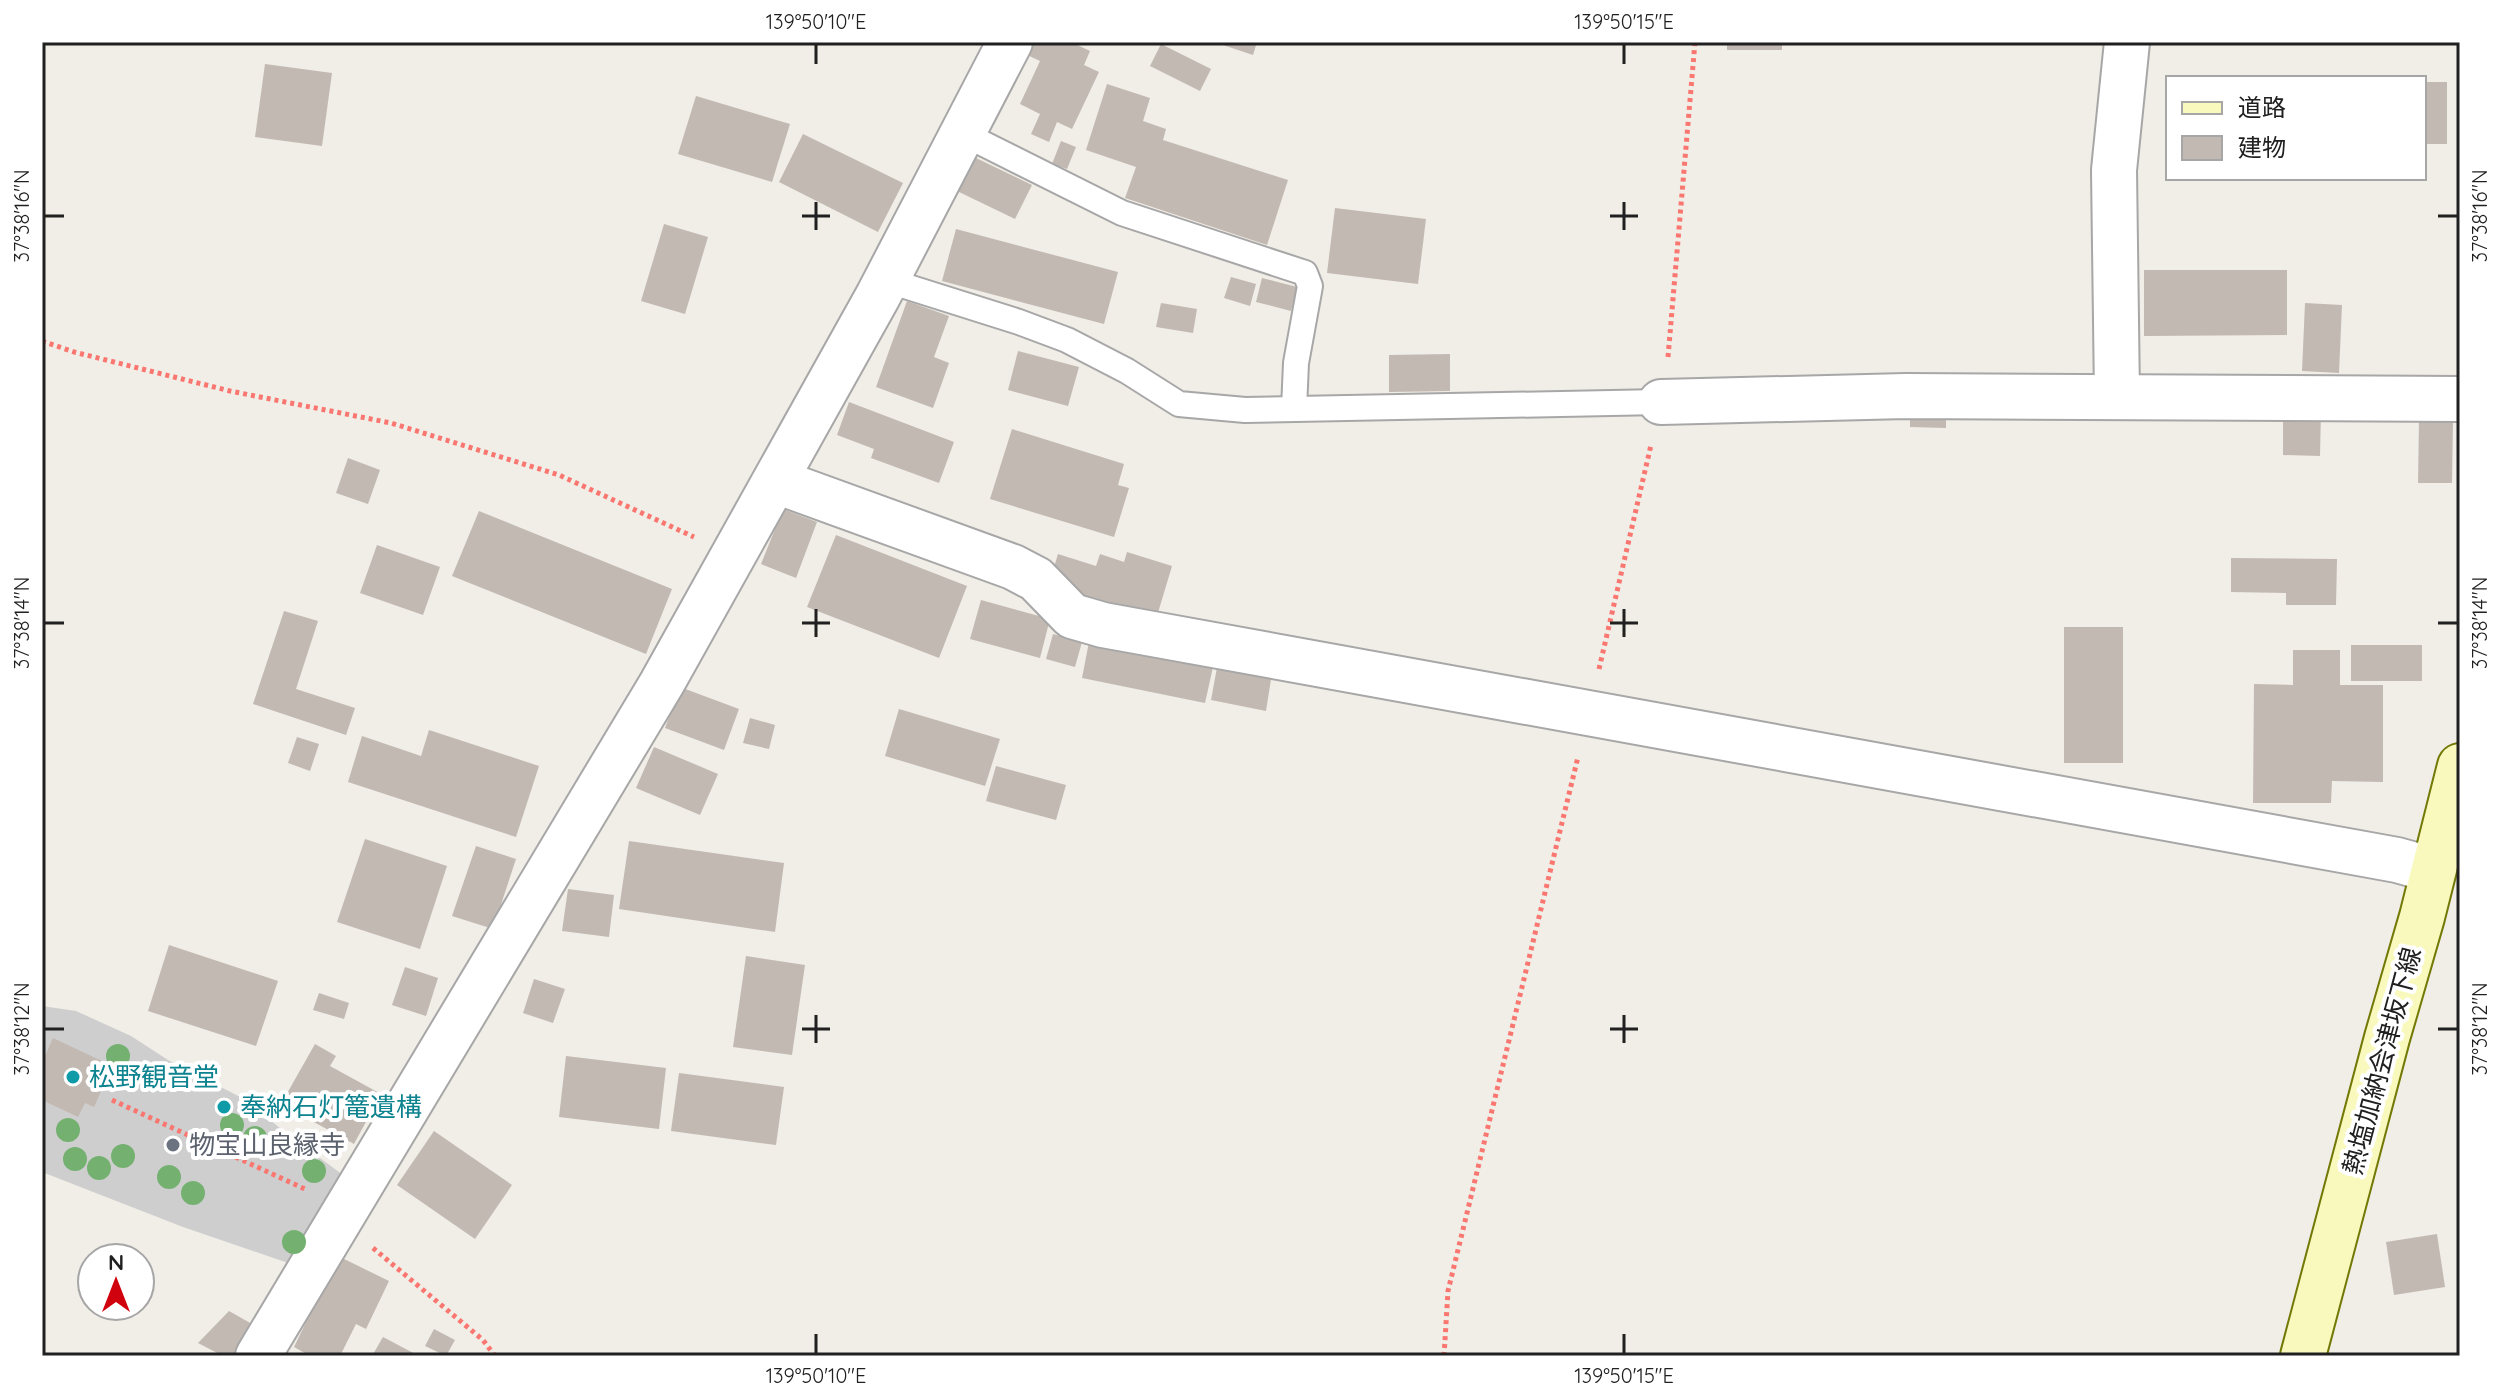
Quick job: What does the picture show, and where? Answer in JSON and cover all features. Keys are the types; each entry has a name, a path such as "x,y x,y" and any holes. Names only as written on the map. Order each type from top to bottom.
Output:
{"main road":[{"name":"熱塩加納会津坂下線","path":"2303,1356 2460,766"}],"street":[{"path":"258,1356 735,556 886,280 1010,42"},
{"path":"2117,396 2114,170 2127,42"},
{"path":"1661,402 1906,396 2460,399"},
{"path":"776,481 1013,567 1036,579 1072,616 1103,625 2382,857 2433,870"}],"lane":[{"path":"962,133 1122,213 1305,273 1310,286 1296,363 1294,409"},
{"path":"886,280 1067,340 1127,371 1179,404 1245,410 1661,402"}],"path":[{"path":"1444,1356 1448,1291 1457,1251 1589,714 1666,384 1695,42"},
{"path":"42,341 74,352 230,391 391,423 559,475 735,556"},
{"path":"112,1100 306,1190"},
{"path":"340,1218 403,1275 483,1340 495,1356"}],"shaded area":[{"name":"物宝山良縁寺","path":"42,1006 76,1011 131,1036 168,1060 248,1101 343,1175 291,1264 183,1227 42,1172"}],"building":[{"path":"1028,42 1071,42 1090,51 1084,65 1099,72 1072,129 1057,122 1049,142 1031,134 1040,114 1020,104 1040,61 1023,53"},
{"path":"1224,42 1257,42 1253,55 1223,45"},
{"path":"1727,42 1782,42 1782,50 1727,50"},
{"path":"1161,44 1211,69 1200,91 1150,66"},
{"path":"265,64 332,73 322,146 255,137"},
{"path":"2426,82 2447,82 2447,144 2426,144"},
{"path":"1107,84 1150,98 1143,121 1166,129 1163,140 1288,180 1267,245 1125,198 1136,167 1086,150"},
{"path":"696,96 790,124 772,182 678,154"},
{"path":"803,134 903,183 878,232 779,182"},
{"path":"1061,141 1076,147 1067,169 1052,164"},
{"path":"974,157 1032,185 1015,219 957,191"},
{"path":"1335,208 1426,219 1418,284 1327,273"},
{"path":"664,224 708,237 685,314 641,301"},
{"path":"956,229 1118,272 1104,324 942,281"},
{"path":"2144,270 2287,270 2287,335 2144,336"},
{"path":"1231,277 1256,284 1250,306 1224,298"},
{"path":"1262,278 1297,287 1291,311 1256,302"},
{"path":"907,301 949,316 934,357 949,363 933,408 876,387"},
{"path":"1161,303 1197,309 1193,333 1156,327"},
{"path":"2305,303 2342,305 2339,373 2302,371"},
{"path":"1018,351 1079,367 1068,406 1008,390"},
{"path":"1450,354 1450,391 1389,392 1389,355"},
{"path":"849,402 954,442 939,483 871,458 874,449 837,435"},
{"path":"1910,408 1946,408 1946,428 1910,427"},
{"path":"2283,409 2321,409 2320,456 2283,455"},
{"path":"2419,420 2453,420 2452,483 2418,483"},
{"path":"1012,429 1124,464 1118,485 1129,488 1114,537 990,499"},
{"path":"348,458 380,470 368,504 336,493"},
{"path":"783,509 817,522 796,578 761,564"},
{"path":"479,511 672,589 646,654 452,576"},
{"path":"836,535 967,586 939,658 807,607"},
{"path":"377,545 440,567 423,615 360,593"},
{"path":"1127,552 1172,566 1157,616 1070,591 1072,583 1051,577 1058,554 1096,566 1100,554 1124,562"},
{"path":"2231,558 2337,559 2336,605 2286,605 2286,593 2231,592"},
{"path":"981,600 1050,619 1040,658 970,639"},
{"path":"284,611 318,621 296,689 355,708 346,735 253,704"},
{"path":"2064,627 2123,627 2123,763 2064,763"},
{"path":"1053,634 1082,642 1075,667 1046,659"},
{"path":"1089,642 1213,667 1205,703 1082,678"},
{"path":"2351,645 2422,645 2422,681 2351,681"},
{"path":"2293,650 2340,650 2340,685 2383,685 2383,782 2332,781 2331,803 2253,803 2254,684 2293,685"},
{"path":"1218,662 1272,673 1266,711 1211,700"},
{"path":"680,687 739,709 724,750 665,728"},
{"path":"899,709 1000,739 985,786 885,756"},
{"path":"750,718 775,725 769,749 743,743"},
{"path":"429,730 539,766 516,837 348,782 362,736 421,756"},
{"path":"297,737 319,744 310,771 288,763"},
{"path":"654,747 718,774 700,815 636,788"},
{"path":"996,766 1066,785 1056,820 986,801"},
{"path":"365,839 447,866 420,949 337,922"},
{"path":"629,841 784,863 775,932 619,909"},
{"path":"476,846 516,859 493,929 452,916"},
{"path":"568,889 614,895 609,937 562,931"},
{"path":"169,945 278,981 256,1046 148,1011"},
{"path":"746,956 805,965 792,1055 733,1047"},
{"path":"405,967 438,978 426,1016 392,1005"},
{"path":"534,979 565,989 553,1023 523,1013"},
{"path":"319,993 349,1003 344,1019 313,1010"},
{"name":"松野観音堂","path":"53,1038 104,1062 98,1074 107,1078 94,1107 85,1103 78,1117 42,1100 42,1063"},
{"path":"315,1044 336,1056 330,1066 381,1094 354,1144 281,1104"},
{"path":"566,1056 666,1068 659,1129 559,1117"},
{"path":"128,1061 153,1071 148,1084 123,1074"},
{"path":"679,1073 784,1087 776,1145 671,1131"},
{"path":"434,1131 512,1185 475,1239 397,1185"},
{"path":"2437,1234 2445,1287 2394,1295 2386,1242"},
{"path":"338,1256 389,1281 366,1329 356,1324 340,1356 310,1356 294,1347"},
{"path":"229,1311 252,1324 234,1356 223,1356 198,1343"},
{"path":"434,1329 455,1340 446,1356 425,1346"},
{"path":"383,1337 419,1356 372,1356"}],"place":[{"name":"松野観音堂","path":"73,1077"},
{"name":"奉納石灯篭遺構","path":"224,1107"},
{"name":"物宝山良縁寺","path":"173,1145"}]}
